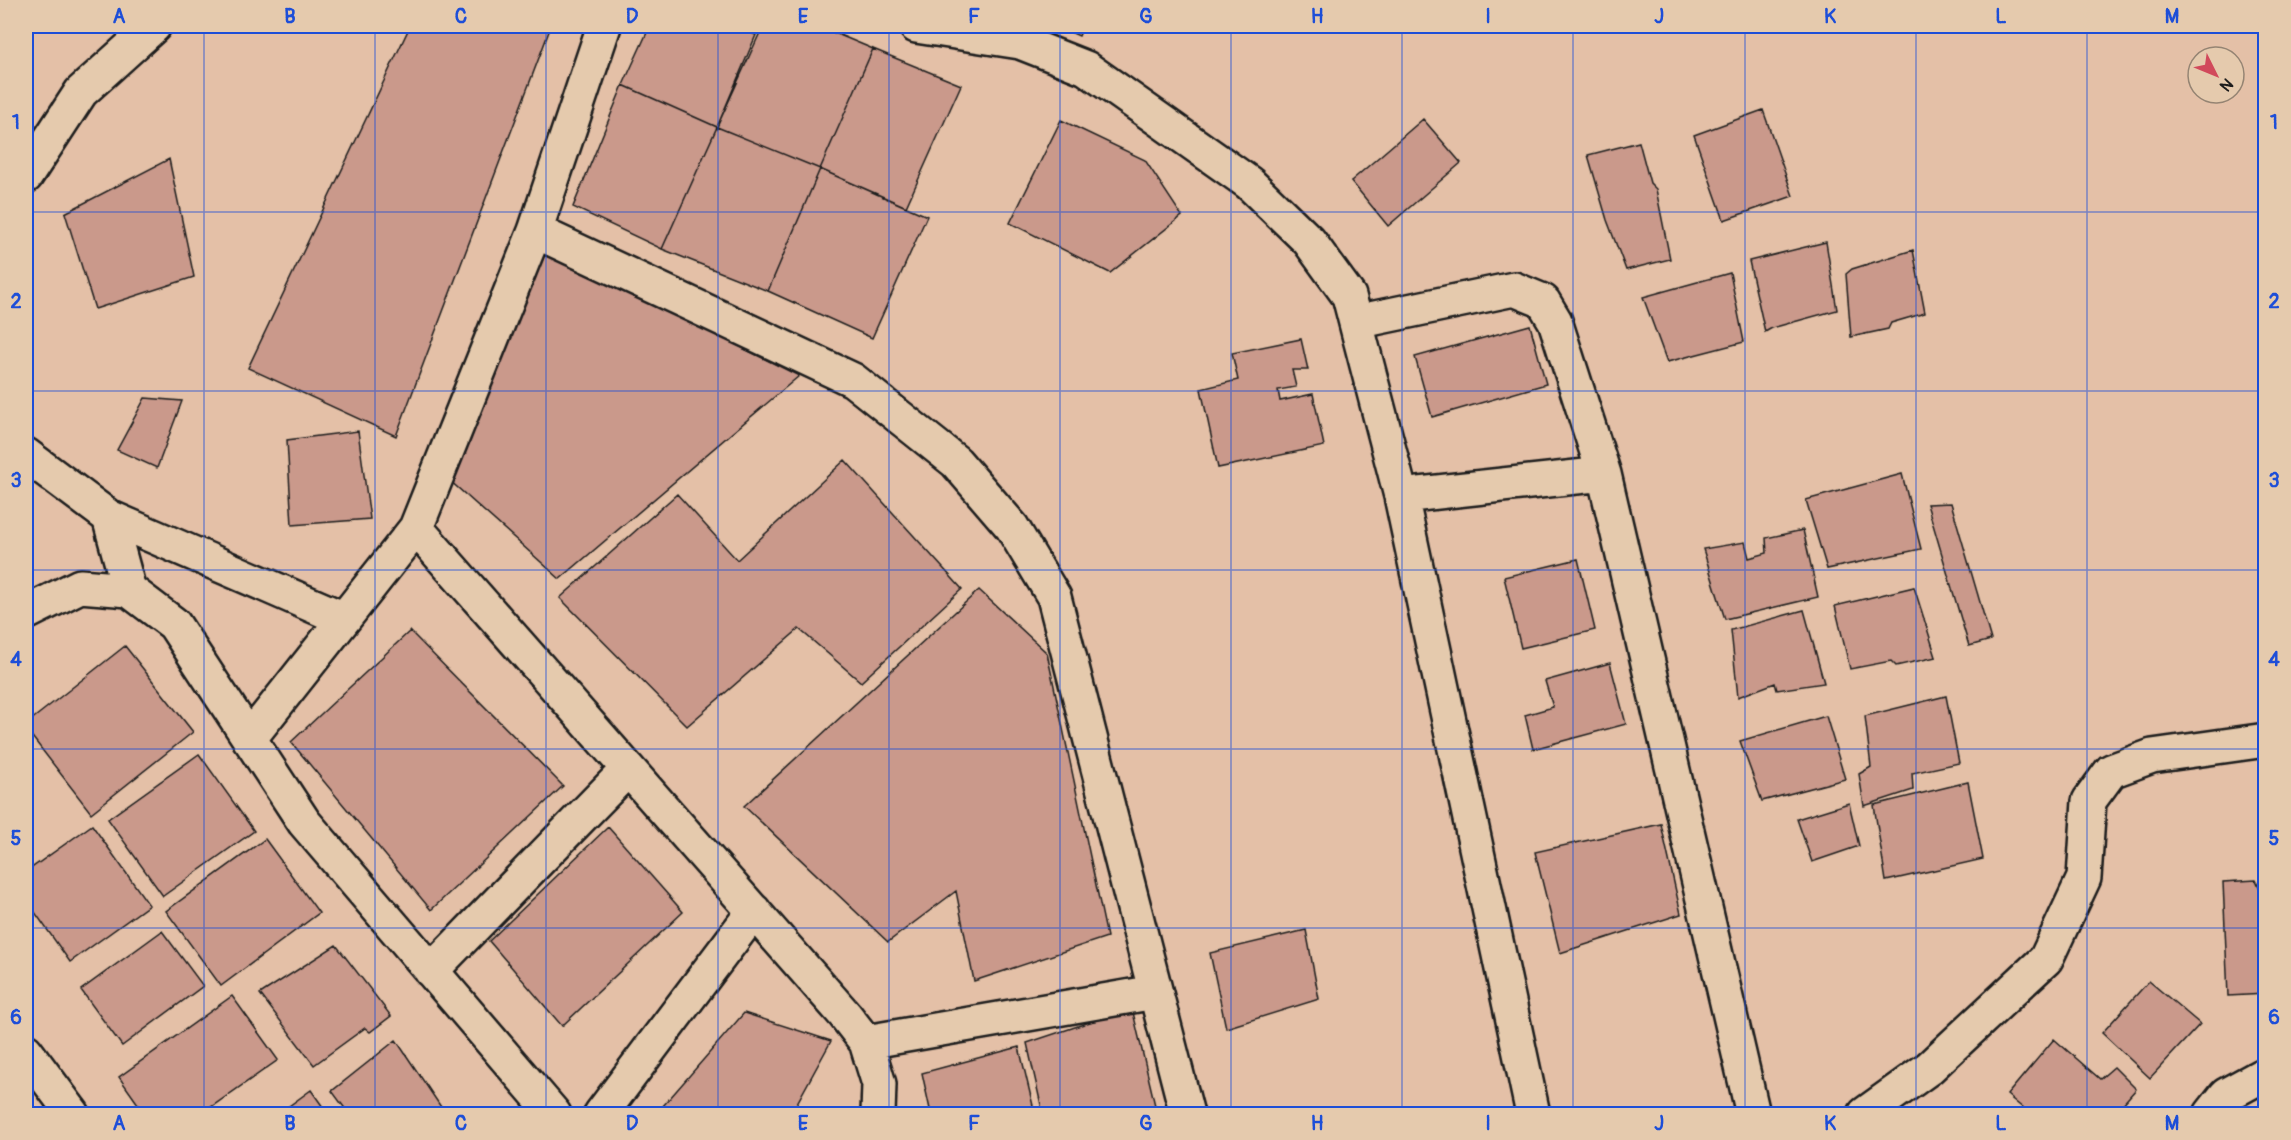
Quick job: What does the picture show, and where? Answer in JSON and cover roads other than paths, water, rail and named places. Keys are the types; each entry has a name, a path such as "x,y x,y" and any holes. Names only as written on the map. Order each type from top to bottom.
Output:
{"street":[{"path":"26,176 81,92 154,26"},
{"path":"249,739 416,528 535,231 604,26"},
{"path":"916,26 1020,42 1086,68 1249,183 1309,241 1349,297 1401,496 1533,1114"},
{"path":"535,231 853,380 956,462 1012,527 1054,597 1187,1114"},
{"path":"1356,322 1514,289 1543,302 1555,321 1604,474 1753,1114"},
{"path":"26,455 109,518 344,619"},
{"path":"1401,496 1604,474"},
{"path":"109,518 129,590"},
{"path":"416,528 845,1015 866,1042 879,1084 878,1114"},
{"path":"26,614 80,586 129,590 174,624 303,822 554,1114"},
{"path":"1865,1114 1929,1068 2046,959 2084,878 2089,801 2111,771 2152,756 2265,740"},
{"path":"431,971 628,769"},
{"path":"601,1114 754,911"},
{"path":"866,1042 1155,992"},
{"path":"26,1051 73,1114"},
{"path":"2211,1114 2226,1095 2265,1076"}]}
